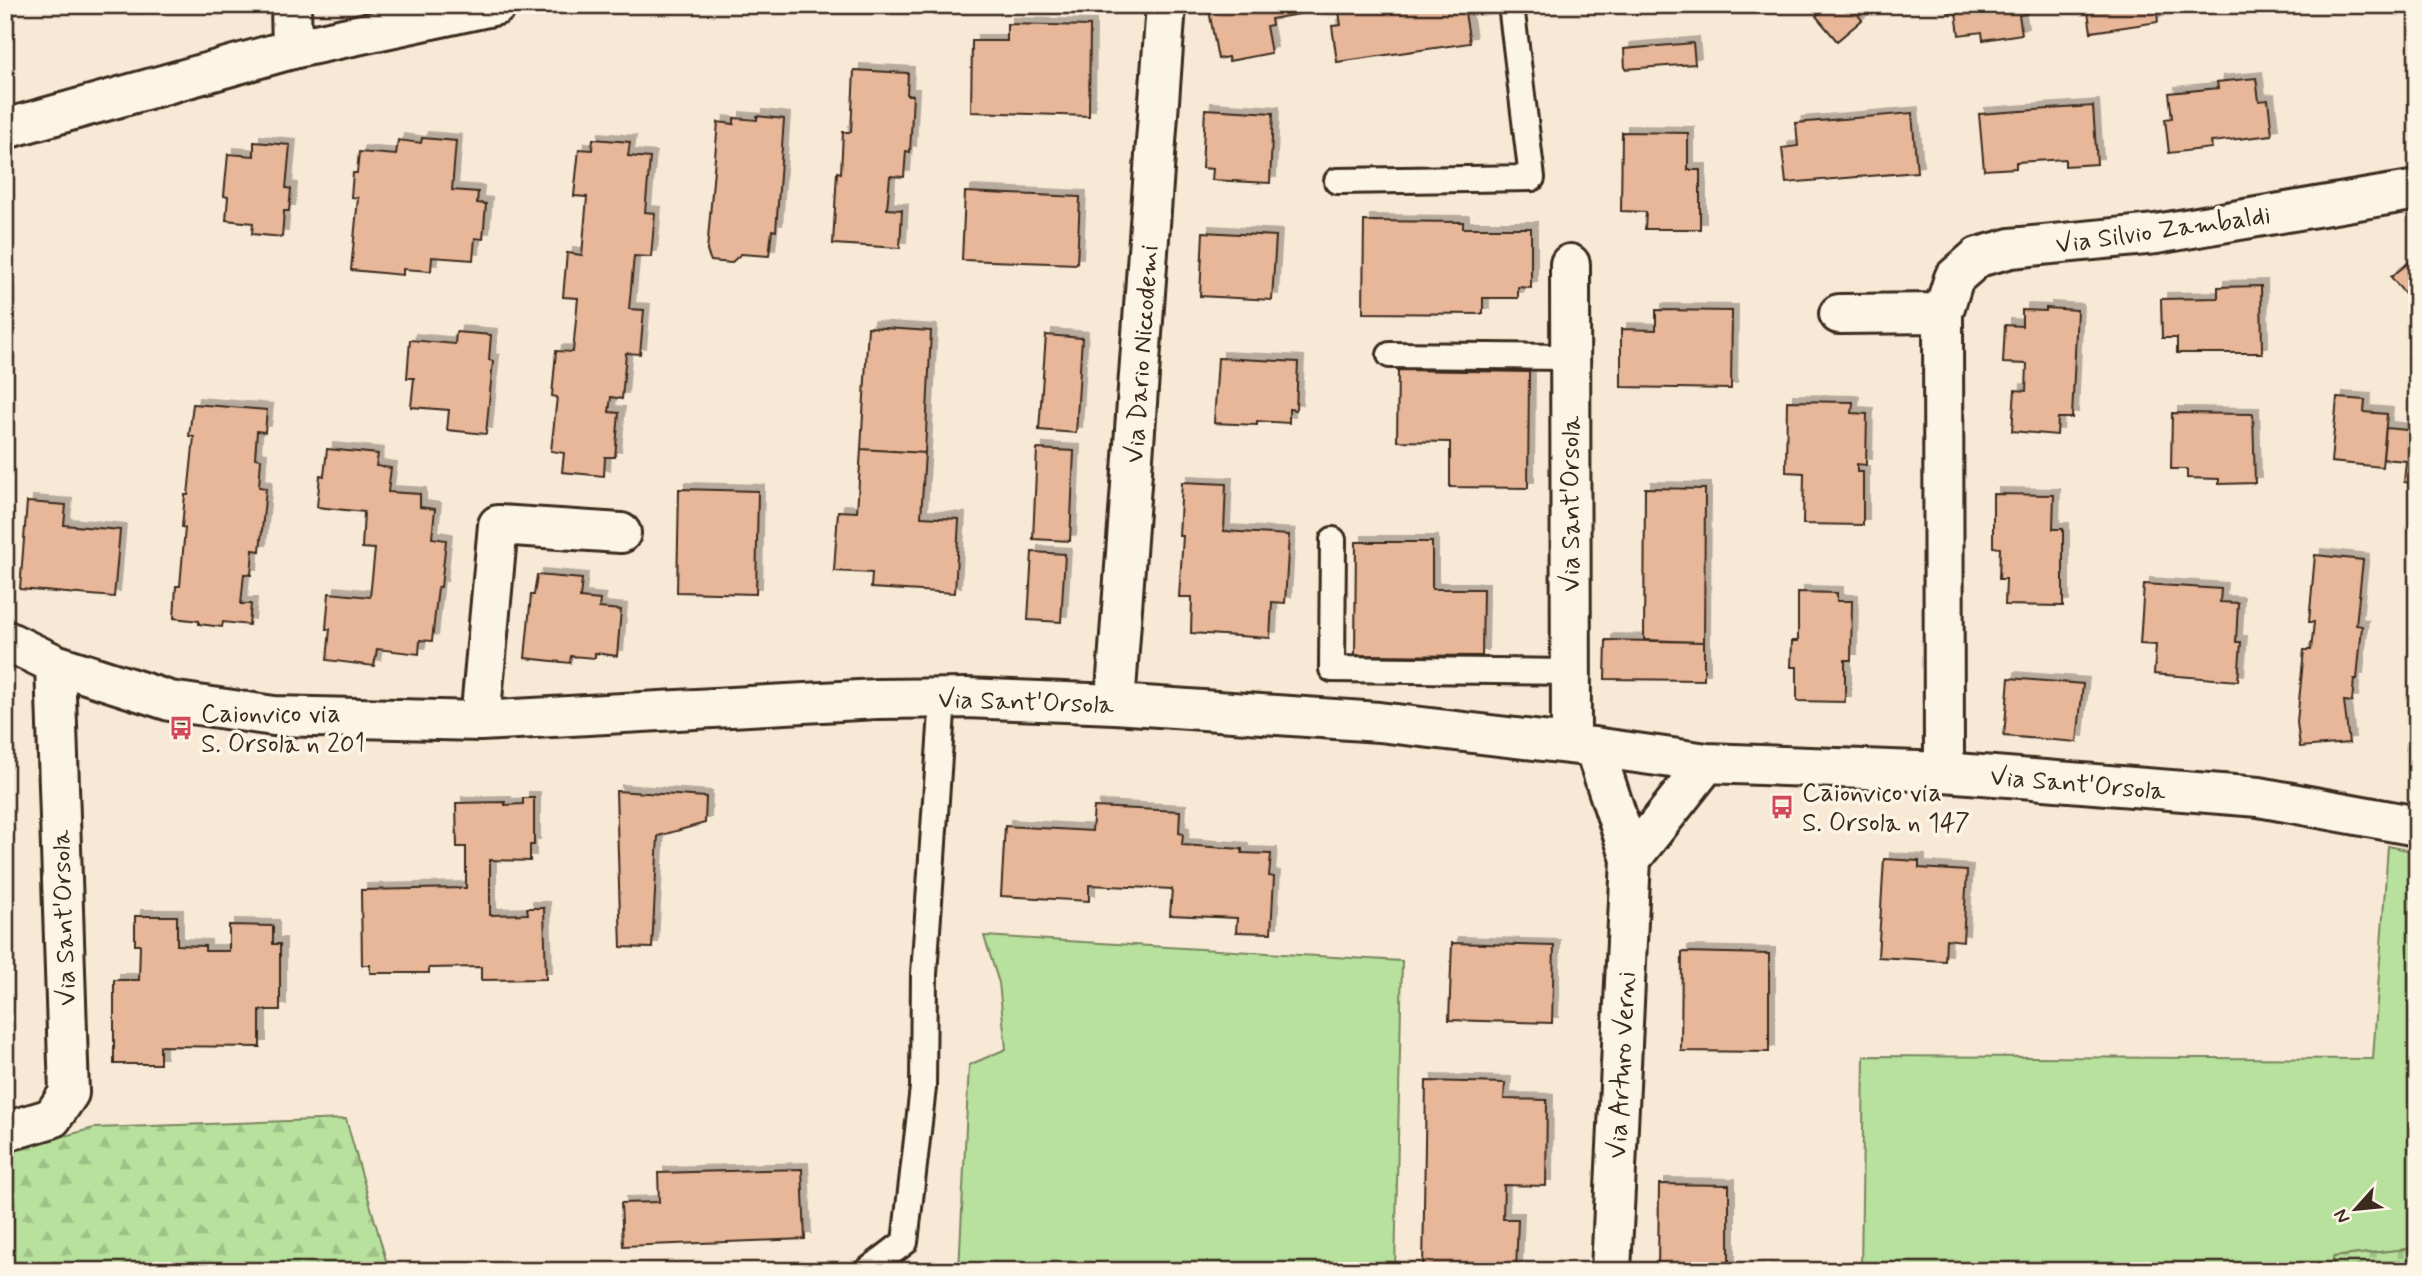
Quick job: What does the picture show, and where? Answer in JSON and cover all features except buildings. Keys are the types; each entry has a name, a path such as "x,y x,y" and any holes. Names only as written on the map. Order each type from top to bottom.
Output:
{"street":[{"path":"291,5 292,49"},
{"path":"5,129 292,49 497,5"},
{"name":"Via Dario Niccodemi","path":"1115,704 1166,5"},
{"name":"Via Silvio Zambaldi","path":"1944,772 1943,313 1954,278 1978,257 2011,248 2156,234 2417,190"},
{"name":"Via Sant'Orsola","path":"1570,264 1570,672 1582,745"},
{"path":"1839,314 1943,313"},
{"path":"481,721 499,525 621,533"},
{"name":"Via Sant'Orsola","path":"5,640 55,664 170,701 274,716 481,721 877,699 943,698 1115,704 1380,722 1582,745 1707,764 1944,772 2259,797 2417,826"},
{"name":"Via Sant'Orsola","path":"5,1132 52,1118 69,1093 55,664"},
{"name":"Via Arturo Verni","path":"1582,745 1631,859 1611,1271"},
{"path":"1631,859 1707,764"}],"lane":[{"path":"1337,181 1532,178 1511,5"},
{"path":"1390,355 1570,357"},
{"path":"1333,540 1332,669 1570,672"},
{"path":"867,1271 905,1242 923,1088 924,974 943,698"}],"green space":[{"path":"2388,846 2417,852 2417,1248 2333,1257 2334,1271 1861,1271 1864,1056 2373,1059"},
{"path":"984,936 1402,961 1395,1271 959,1271 969,1065 1006,1049 999,983"},
{"path":"346,1119 389,1271 5,1271 5,1152 94,1128"},
{"path":"2417,1248 2417,1271 2334,1271 2333,1257"}],"place":[{"name":"Caionvico via S. Orsola n 201","path":"181,728"},
{"name":"Caionvico via S. Orsola n 147","path":"1782,807"}]}
